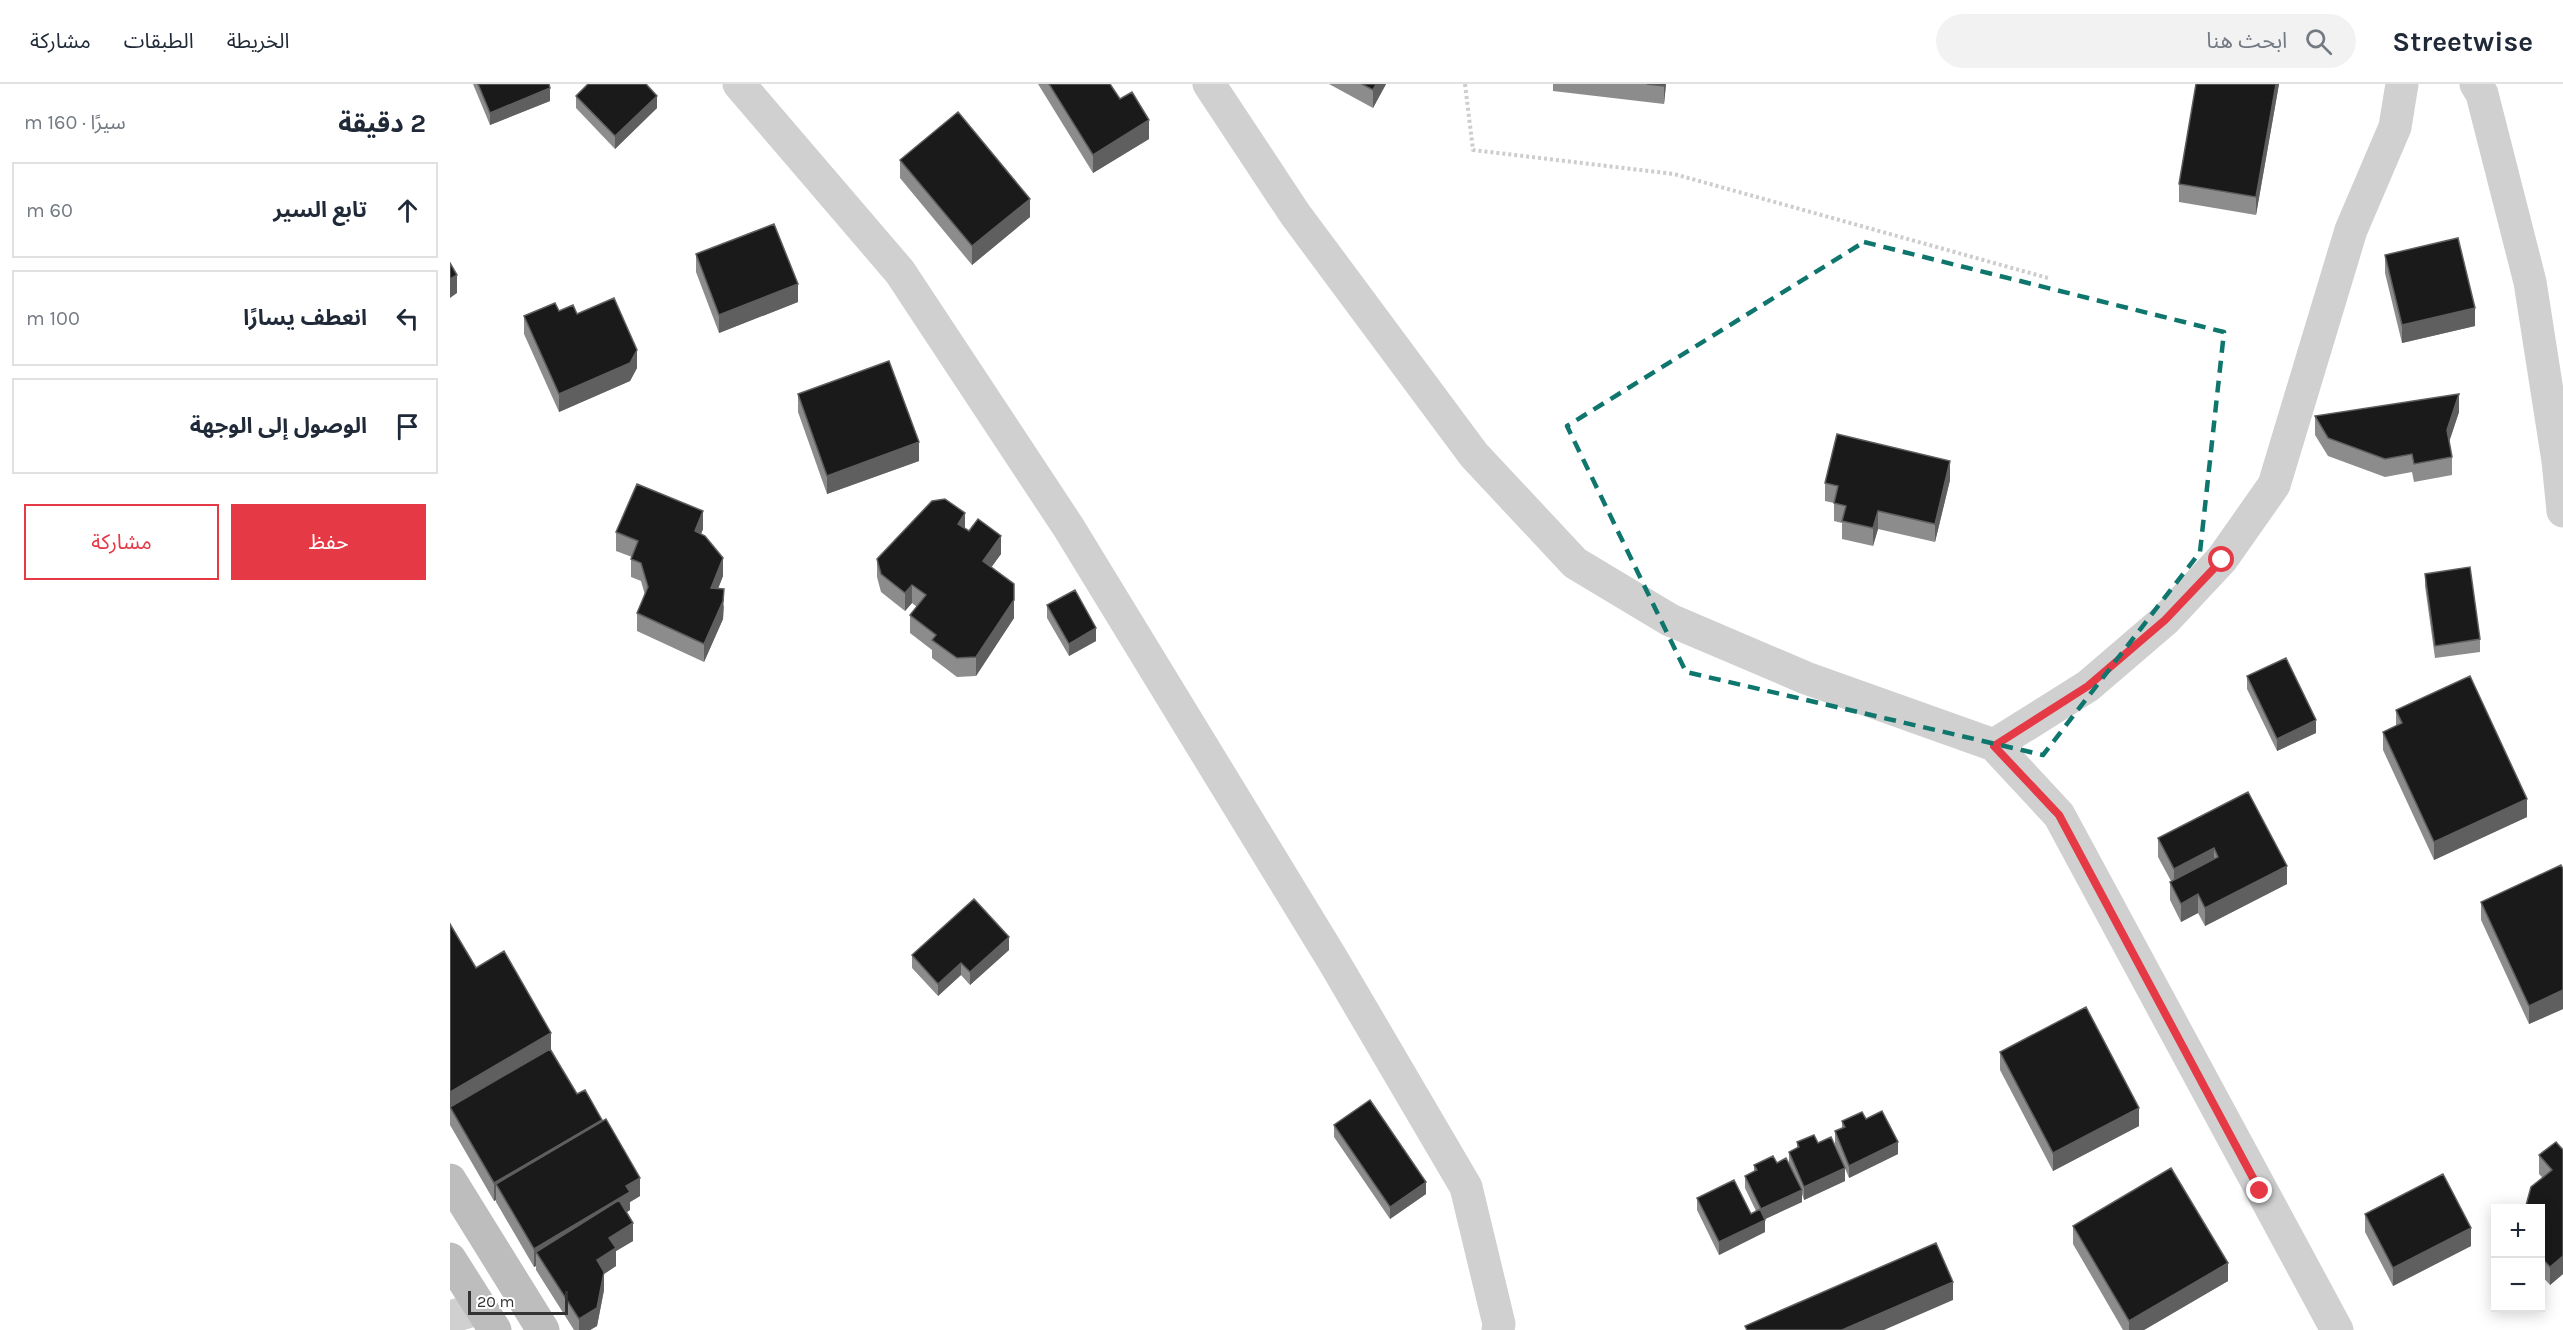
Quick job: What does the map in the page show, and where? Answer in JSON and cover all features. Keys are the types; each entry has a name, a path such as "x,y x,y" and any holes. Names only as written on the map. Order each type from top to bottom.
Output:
{"main road":[{"path":"450,1180 543,1330"},
{"path":"450,1259 488,1319"}],"street":[{"path":"739,84 900,272 1069,528 1328,952 1466,1187 1499,1323 1498,1330"},
{"path":"1209,84 1294,214 1474,454 1575,563 1670,620 1806,678 1994,746 2059,815 2337,1330"},
{"path":"1994,746 2088,686 2165,620 2222,560 2274,485 2350,230 2395,127 2402,84"},
{"path":"2476,84 2482,94 2530,282 2558,461 2563,511"},
{"path":"450,1317 488,1319"}],"path":[{"path":"1465,84 1473,150 1674,174 2048,279"}],"highlighted area":[{"path":"1864,242 2224,332 2200,552 2043,755 1686,672 1567,426"}],"building":[{"path":"478,84 549,84 550,88 490,113"},
{"path":"588,84 646,84 657,96 615,136 576,96"},
{"path":"1049,84 1110,84 1120,99 1132,92 1149,120 1093,155"},
{"path":"1362,84 1376,84 1373,90"},
{"path":"2196,84 2276,84 2256,197 2179,184"},
{"path":"958,112 1030,199 972,246 900,160"},
{"path":"774,224 798,284 719,315 696,254"},
{"path":"2458,238 2475,308 2402,325 2385,255"},
{"path":"450,263 457,275 450,279"},
{"path":"614,298 637,350 630,363 559,394 524,316 555,303 559,311 573,305 577,314"},
{"path":"889,361 919,442 827,476 798,394"},
{"path":"2459,394 2447,430 2452,457 2414,464 2412,454 2385,459 2328,438 2315,416"},
{"path":"1837,434 1950,461 1935,524 1878,511 1873,528 1842,521 1846,506 1834,503 1838,486 1825,483"},
{"path":"637,484 703,511 695,531 705,536 723,558 711,588 724,589 723,601 704,644 637,613 648,587 641,563 631,559 638,541 616,532"},
{"path":"945,499 965,513 958,524 969,531 978,519 1001,536 983,561 1014,584 1014,600 976,657 957,658 932,640 936,635 910,615 926,595 912,585 905,593 881,574 877,559 932,501"},
{"path":"2470,567 2480,639 2435,646 2425,574"},
{"path":"1075,590 1096,628 1069,644 1047,605"},
{"path":"2286,658 2316,720 2277,739 2247,676"},
{"path":"2470,676 2527,799 2434,842 2383,732 2402,723 2396,710"},
{"path":"2248,792 2287,866 2205,908 2198,894 2181,904 2170,882 2218,857 2214,848 2174,869 2158,838"},
{"path":"2561,865 2563,869 2563,990 2529,1006 2481,902"},
{"path":"974,899 1009,937 970,972 961,963 938,984 912,955"},
{"path":"450,924 476,968 504,951 551,1033 450,1092"},
{"path":"2086,1007 2139,1108 2053,1153 2000,1052"},
{"path":"550,1049 577,1094 585,1090 602,1120 494,1183 450,1107"},
{"path":"1370,1100 1426,1182 1390,1207 1334,1125"},
{"path":"1882,1111 1898,1142 1849,1166 1835,1131 1845,1127 1842,1121 1862,1112 1866,1119"},
{"path":"606,1119 640,1178 626,1186 630,1192 534,1249 496,1184"},
{"path":"1814,1135 1818,1143 1831,1137 1845,1168 1804,1187 1789,1152 1799,1147 1797,1142"},
{"path":"2556,1142 2563,1150 2563,1256 2550,1267 2545,1261 2545,1204 2526,1204 2531,1187 2552,1170 2539,1155"},
{"path":"1773,1156 1777,1163 1786,1158 1802,1190 1761,1209 1745,1176 1757,1170 1754,1165"},
{"path":"2171,1168 2228,1263 2129,1321 2073,1226"},
{"path":"2443,1174 2471,1228 2393,1268 2365,1214"},
{"path":"1734,1180 1751,1214 1760,1209 1765,1220 1719,1242 1697,1198"},
{"path":"619,1200 633,1223 609,1238 616,1248 597,1260 604,1272 597,1308 579,1319 536,1252"},
{"path":"1936,1243 1953,1282 1842,1330 1747,1330 1745,1326"}],"route":[{"path":"2222,560 2165,620 2088,686 1994,746 2059,815 2260,1191"}]}
